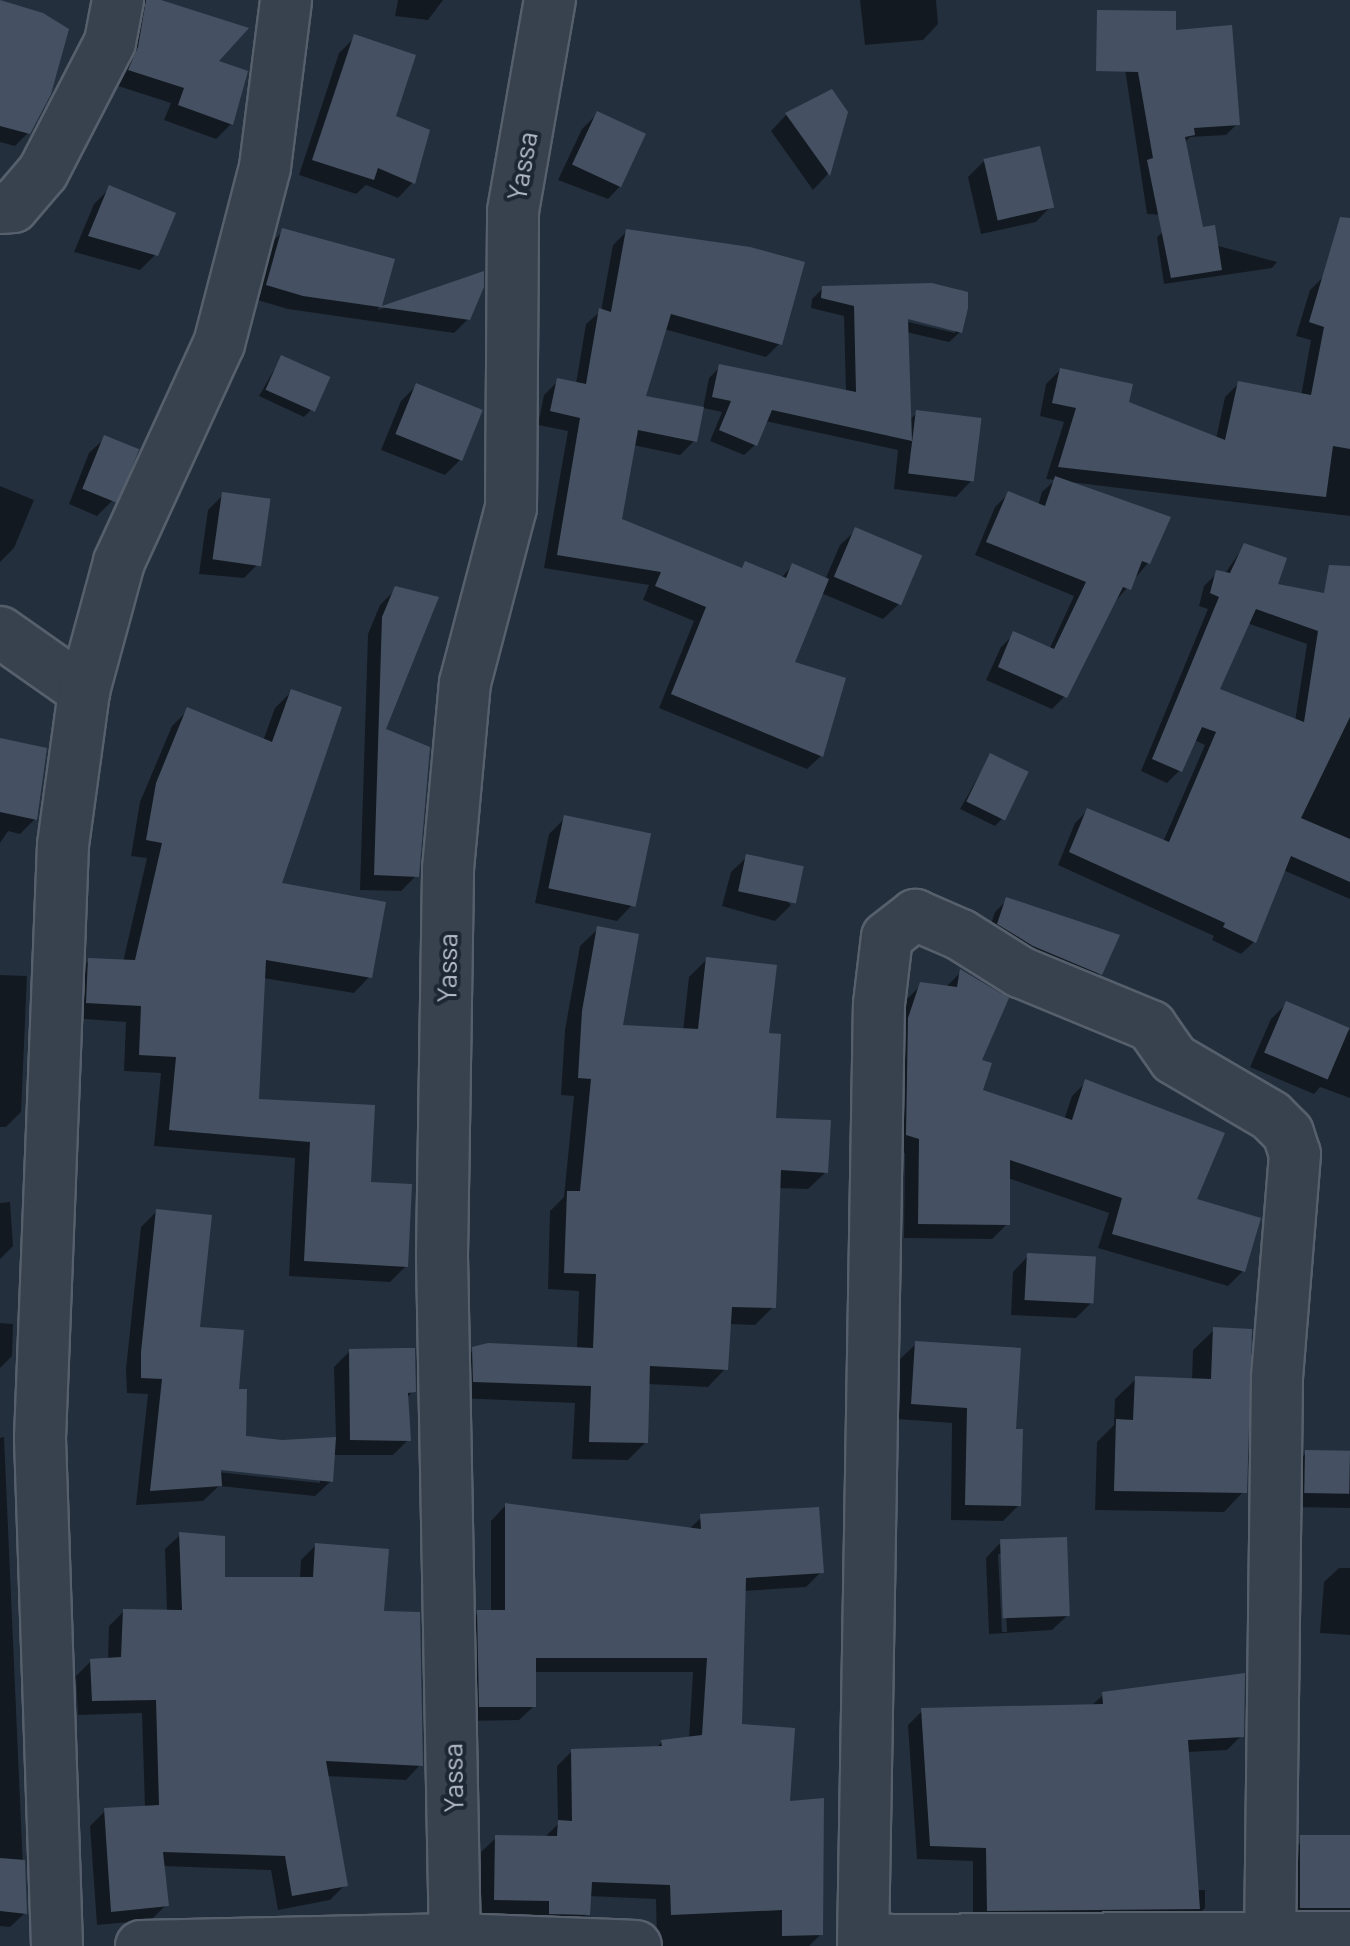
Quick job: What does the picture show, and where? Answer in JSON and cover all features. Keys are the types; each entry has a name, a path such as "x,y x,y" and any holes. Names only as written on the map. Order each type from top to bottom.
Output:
{"street":[{"path":"0,208 13,207 43,172 110,42 118,0"},
{"path":"57,1946 40,1438 63,846 84,691 119,562 219,344 264,167 286,0"},
{"name":"Yassa","path":"455,1942 442,1254 448,869 465,683 512,508 513,211 550,0"},
{"path":"0,632 84,691"},
{"path":"863,1946 879,1004 887,937 915,914 960,935 1020,972 1151,1026 1174,1059 1272,1116 1288,1134 1295,1154 1277,1378 1270,1942"},
{"path":"878,1946 890,1940 1270,1942 1350,1937"},
{"path":"141,1946 455,1942 636,1946"}],"building":[{"path":"0,0 43,13 69,29 51,94 30,134 0,126"},
{"path":"146,0 161,0 249,28 219,61 248,71 233,125 178,105 184,88 128,70 138,47"},
{"path":"1097,10 1176,11 1176,30 1232,25 1240,125 1194,128 1195,135 1185,137 1203,227 1215,225 1222,270 1171,278 1147,160 1153,158 1138,72 1096,71"},
{"path":"354,34 416,55 396,116 430,130 415,184 378,168 374,180 312,160"},
{"path":"832,89 848,112 830,176 785,113"},
{"path":"597,111 646,134 621,187 572,164"},
{"path":"1040,146 1054,207 998,220 983,159"},
{"path":"109,185 176,213 158,256 88,236"},
{"path":"1340,217 1350,218 1350,449 1333,446 1326,497 1058,467 1076,408 1052,403 1060,368 1133,384 1129,402 1225,440 1238,381 1311,395 1324,327 1309,322"},
{"path":"282,228 395,259 382,306 484,271 484,287 470,320 303,296 266,285"},
{"path":"626,229 750,247 805,262 782,345 671,314 646,396 704,407 697,442 638,430 622,519 742,568 745,561 786,578 792,563 829,579 795,662 846,678 823,757 671,694 706,607 655,586 661,572 557,555 580,418 550,411 557,378 586,384 599,308 611,312"},
{"path":"932,283 968,292 968,308 962,333 908,319 912,441 772,410 757,446 719,430 731,401 712,397 719,364 856,392 854,306 821,298 822,286"},
{"path":"281,355 330,377 315,412 266,390"},
{"path":"416,383 483,410 462,461 395,434"},
{"path":"916,410 982,418 974,482 908,474"},
{"path":"104,435 139,449 118,503 82,489"},
{"path":"1055,476 1171,517 1150,564 1142,561 1131,590 1123,587 1067,698 998,667 1013,631 1054,649 1086,582 986,542 1008,491 1045,506"},
{"path":"222,492 271,499 261,566 213,559"},
{"path":"855,527 922,556 901,605 834,577"},
{"path":"1244,543 1287,558 1278,584 1324,593 1329,565 1350,566 1350,717 1301,818 1350,839 1350,882 1291,856 1256,943 1223,927 1225,923 1069,852 1087,808 1169,842 1216,732 1202,727 1182,772 1152,759 1219,597 1210,593 1216,570 1230,573","holes":["1256,609 1318,631 1304,722 1220,689"]},
{"path":"395,586 439,597 386,729 430,747 419,877 374,875 382,617"},
{"path":"291,689 342,707 282,883 386,902 372,978 266,960 259,1099 375,1105 371,1182 412,1184 408,1267 304,1261 310,1142 169,1130 176,1057 139,1055 141,1006 86,1003 88,958 135,960 162,843 146,840 156,783 187,707 272,742"},
{"path":"0,738 47,748 37,820 0,812"},
{"path":"990,753 1029,772 1005,820 966,802"},
{"path":"564,815 651,834 635,907 548,888"},
{"path":"746,854 804,866 796,903 738,891"},
{"path":"1006,897 1120,935 1102,975 1033,946 997,924"},
{"path":"597,926 639,934 623,1025 698,1029 706,957 777,965 769,1033 781,1034 776,1118 831,1120 828,1173 781,1170 776,1308 732,1307 728,1370 650,1366 648,1443 589,1442 591,1386 473,1382 472,1347 488,1343 593,1348 596,1274 564,1273 567,1191 580,1191 591,1079 578,1078 582,1011"},
{"path":"960,969 1009,998 982,1060 992,1063 983,1090 1072,1120 1085,1079 1225,1133 1197,1199 1261,1218 1245,1272 1112,1234 1122,1198 1010,1160 1010,1225 918,1224 919,1139 906,1135 908,1018 920,982 957,987"},
{"path":"1286,1001 1350,1028 1328,1080 1264,1053"},
{"path":"156,1209 212,1215 200,1327 244,1330 239,1389 247,1389 246,1436 282,1440 336,1437 333,1482 221,1470 222,1486 150,1491 162,1379 141,1378 141,1352"},
{"path":"1027,1253 1096,1257 1093,1304 1025,1300"},
{"path":"1213,1327 1252,1329 1247,1493 1114,1491 1116,1419 1133,1420 1135,1376 1211,1379"},
{"path":"915,1341 1021,1348 1016,1429 1023,1429 1021,1506 965,1505 967,1408 911,1404"},
{"path":"415,1348 416,1392 408,1393 411,1441 350,1440 349,1349"},
{"path":"1305,1450 1350,1451 1349,1494 1304,1493"},
{"path":"505,1503 701,1529 700,1514 819,1507 824,1573 746,1578 742,1724 795,1728 790,1801 824,1798 823,1935 782,1936 782,1910 671,1915 670,1885 592,1882 590,1915 549,1914 549,1901 494,1900 495,1835 557,1836 558,1820 572,1821 571,1749 662,1746 661,1740 702,1735 707,1658 536,1658 536,1707 479,1707 477,1610 505,1610"},
{"path":"179,1532 225,1536 225,1577 313,1577 315,1543 389,1549 384,1611 420,1612 423,1766 326,1761 348,1886 292,1896 285,1856 163,1852 169,1906 111,1912 104,1808 159,1805 156,1700 92,1701 90,1659 121,1657 123,1609 182,1610"},
{"path":"1067,1537 1070,1616 1003,1618 1000,1539"},
{"path":"1245,1673 1244,1737 1188,1740 1200,1909 987,1911 986,1848 930,1846 921,1708 1103,1704 1102,1692"},
{"path":"1300,1835 1350,1835 1350,1908 1300,1908"},
{"path":"0,1858 25,1860 27,1914 0,1911"}]}
